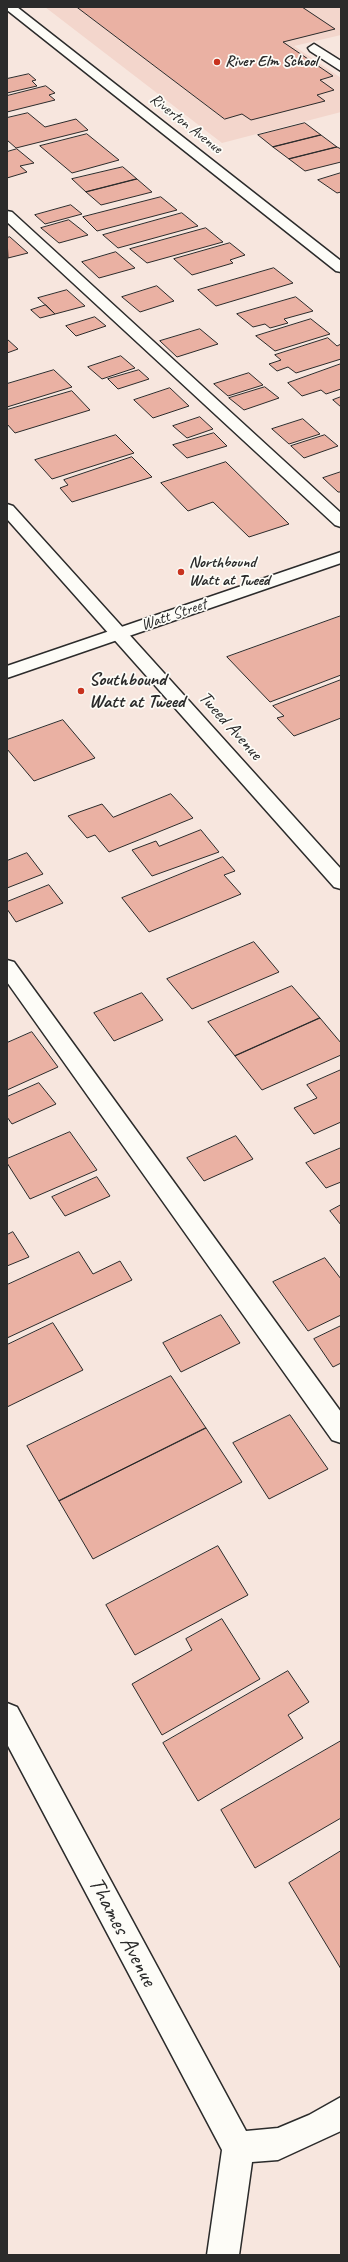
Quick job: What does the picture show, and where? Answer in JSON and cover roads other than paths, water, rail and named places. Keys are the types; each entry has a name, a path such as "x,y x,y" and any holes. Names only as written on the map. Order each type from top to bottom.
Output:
{"street":[{"name":"Riverton Avenue","path":"10,7 341,268"},
{"path":"314,48 341,67"},
{"path":"7,215 341,522"},
{"name":"Tweed Avenue","path":"7,509 341,882"},
{"name":"Watt Street","path":"7,672 341,557"},
{"path":"7,967 341,1432"},
{"name":"Thames Avenue","path":"7,1716 238,2148"},
{"path":"223,2255 238,2148 278,2144 320,2126 341,2113"}],"place":[{"name":"River Elm School","path":"217,62"},
{"name":"Northbound Watt at Tweed","path":"181,572"},
{"name":"Southbound Watt at Tweed","path":"81,691"}]}
